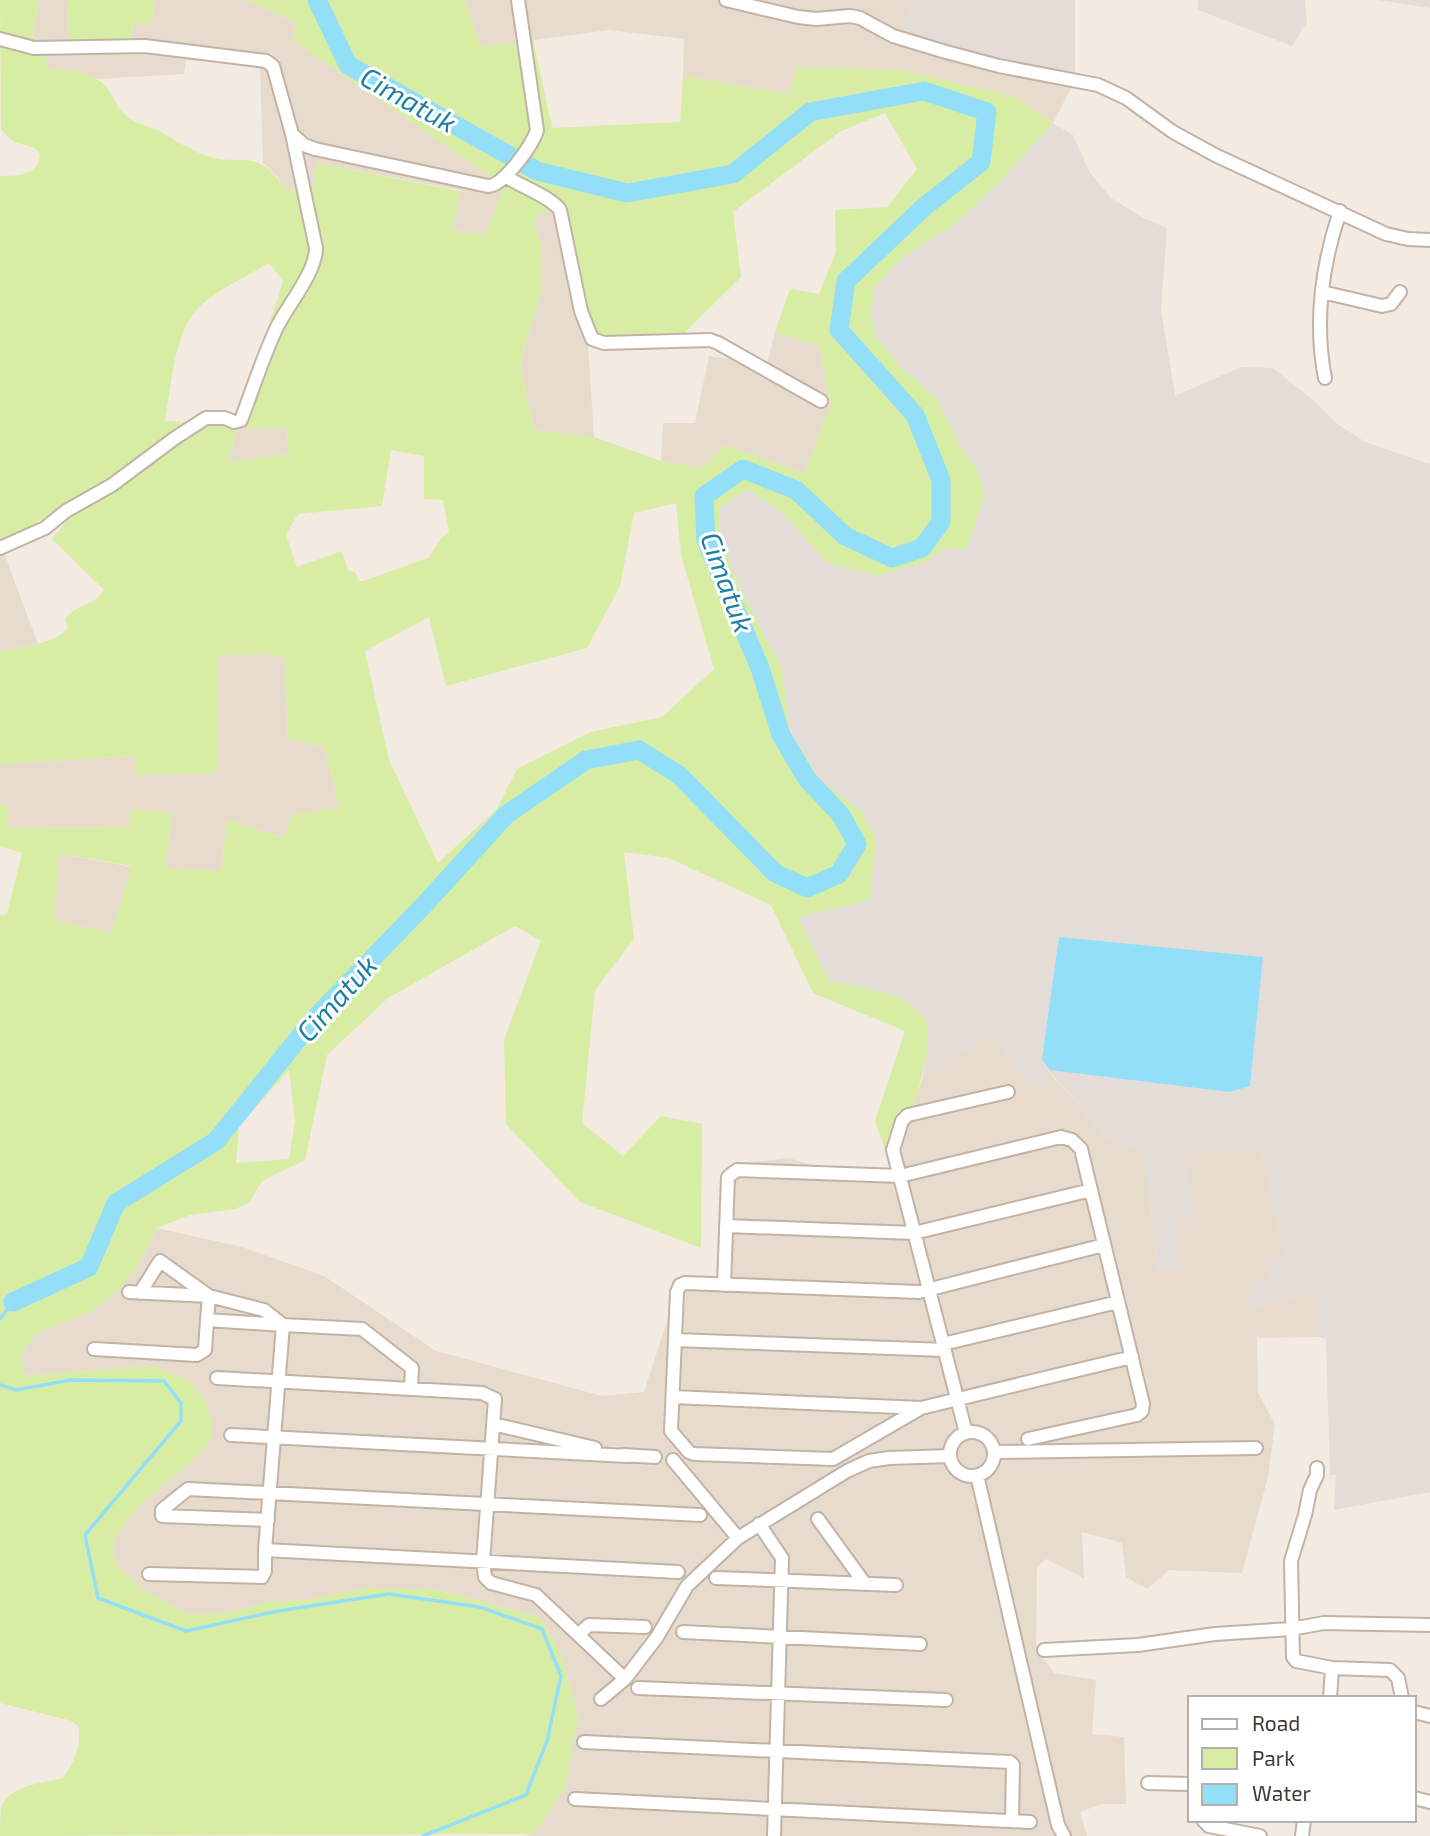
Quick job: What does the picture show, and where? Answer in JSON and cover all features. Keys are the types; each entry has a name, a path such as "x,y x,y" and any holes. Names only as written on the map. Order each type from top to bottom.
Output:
{"street":[{"path":"292,134 304,145 315,149 488,186 499,184 534,139 537,130 518,0"},
{"path":"726,0 798,17 816,19 843,15 860,18 893,36 946,52 999,66 1098,85 1126,98 1174,132 1217,156 1386,234 1430,240"},
{"path":"0,40 34,48 145,46 267,61 272,66 292,134 316,256 278,326 241,420 234,422 225,418 206,418 112,485 66,511 46,528 0,548"},
{"path":"507,173 524,188 555,202 560,210 581,311 592,339 604,343 710,340 821,401"},
{"path":"1325,378 1319,348 1322,292 1329,242 1340,211"},
{"path":"1322,292 1382,306 1391,304 1400,292"},
{"path":"966,1433 893,1150 902,1121 908,1115 1008,1092"},
{"path":"724,1284 728,1177 737,1170 900,1176 1061,1137 1072,1140 1081,1149 1143,1404 1142,1411 1137,1415 1028,1439"},
{"path":"726,1226 914,1233 1091,1190"},
{"path":"922,1408 826,1461 694,1454 671,1431 677,1292 680,1285 724,1284 919,1292 1104,1245"},
{"path":"209,1296 160,1261 135,1292 209,1296 264,1310 283,1325"},
{"path":"94,1349 197,1355 205,1350 209,1296"},
{"path":"675,1340 944,1347 1118,1302"},
{"path":"207,1320 362,1329 412,1368 411,1389"},
{"path":"149,1574 262,1577 265,1571 283,1325"},
{"path":"673,1397 922,1408 1132,1357"},
{"path":"217,1378 482,1393 495,1399 483,1562 485,1577 491,1583 536,1595 625,1679"},
{"path":"493,1424 628,1456"},
{"path":"966,1433 981,1434 994,1452 990,1467 977,1475 962,1474 956,1469 950,1455 954,1441 966,1433"},
{"path":"230,1435 655,1457"},
{"path":"994,1452 1256,1448"},
{"path":"601,1699 625,1679 657,1637 687,1586 738,1538 847,1471 869,1461 950,1455"},
{"path":"673,1460 738,1538"},
{"path":"1317,1468 1291,1561 1294,1660 1332,1668 1390,1670 1398,1678 1402,1696"},
{"path":"977,1475 1020,1668 1058,1825 1064,1836"},
{"path":"268,1520 162,1516 162,1510 188,1489 700,1516"},
{"path":"818,1519 865,1584"},
{"path":"759,1524 782,1559 774,1836"},
{"path":"265,1550 678,1572"},
{"path":"716,1578 896,1585"},
{"path":"1044,1650 1138,1645 1215,1634 1292,1629 1324,1623 1430,1625"},
{"path":"579,1634 589,1625 645,1627"},
{"path":"683,1632 920,1644"},
{"path":"1329,1696 1332,1668"},
{"path":"638,1688 946,1700"},
{"path":"584,1742 1010,1762 1013,1765 1012,1821"},
{"path":"1148,1783 1188,1784"},
{"path":"575,1799 1030,1822"},
{"path":"1205,1822 1218,1829 1260,1836"}],"shaded area":[{"path":"38,0 68,0 69,45 131,46 133,24 152,21 154,0 246,0 295,22 294,41 504,186 486,235 452,230 460,190 317,163 314,187 286,190 277,176 263,163 260,65 186,60 184,74 99,79 47,68 31,54"},
{"path":"465,0 913,0 900,35 1075,80 1053,123 1014,96 796,67 790,94 683,76 684,39 609,30 481,47"},
{"path":"913,0 1075,0 1075,80 900,36"},
{"path":"1198,0 1305,0 1307,22 1292,46 1198,10"},
{"path":"1378,0 1430,0 1430,8"},
{"path":"1053,123 1073,135 1090,173 1111,198 1143,218 1167,228 1161,310 1175,396 1241,367 1273,368 1336,423 1365,442 1430,464 1430,1492 1334,1510 1336,1475 1330,1475 1326,1339 1319,1337 1319,1292 1252,1308 1249,1286 1271,1279 1267,1261 1285,1255 1261,1147 1182,1155 1196,1218 1177,1219 1179,1272 1157,1272 1146,1153 1107,1137 1048,1070 1043,1085 1023,1078 992,1033 923,1077 927,1037 888,994 829,981 798,917 862,812 821,781 791,734 782,668 742,592 720,541 720,507 748,489 783,514 828,563 927,561 945,548 980,475 961,448 936,398 900,366 876,337 871,315 874,286 902,258 956,223 1004,177"},
{"path":"569,211 587,330 594,437 534,430 520,364 542,288 539,235 534,227 537,212"},
{"path":"775,332 819,345 831,404 804,473 725,445 702,468 661,461 663,423 695,423 709,356 767,364"},
{"path":"287,427 289,454 225,462 231,453 237,428"},
{"path":"0,546 38,644 0,652"},
{"path":"217,654 269,654 285,659 288,739 325,747 339,808 291,815 284,838 227,820 221,871 165,868 172,814 130,827 7,828 7,805 0,804 0,764 135,756 135,774"},
{"path":"57,853 132,867 112,933 55,921"},
{"path":"992,1033 1023,1078 1047,1070 1107,1137 1146,1153 1157,1272 1176,1218 1195,1217 1182,1154 1261,1147 1285,1255 1252,1308 1319,1292 1319,1337 1257,1338 1258,1393 1275,1424 1268,1477 1242,1573 1169,1570 1147,1589 1126,1577 1122,1543 1082,1532 1084,1578 1046,1559 1037,1567 1036,1649 1054,1673 1096,1680 1092,1734 1124,1737 1126,1804 1101,1804 1080,1812 1087,1836 525,1836 533,1834 578,1714 560,1652 540,1617 434,1589 368,1588 306,1600 267,1602 217,1614 190,1615 142,1589 118,1567 112,1545 127,1520 147,1498 190,1463 212,1439 153,1366 25,1376 21,1356 35,1334 139,1264 157,1228 242,1247 324,1276 436,1351 602,1396 644,1392 682,1275 723,1279 733,1164 789,1158 858,1180 892,1169 923,1077"}],"green space":[{"path":"0,0 38,0 31,53 46,56 47,68 79,72 95,78 107,88 119,108 129,118 192,150 211,157 245,160 265,166 286,190 314,187 317,163 460,191 453,230 485,235 504,186 294,41 295,22 246,0 465,0 481,47 533,39 552,128 680,122 683,76 790,94 796,67 901,70 1014,96 1053,123 1004,177 956,223 902,258 874,287 871,315 876,337 900,366 936,398 961,448 980,475 984,496 966,550 945,548 927,561 877,576 828,563 783,514 748,489 720,507 720,541 742,592 782,668 791,734 821,781 862,812 876,838 870,900 798,917 829,981 872,989 903,1000 920,1013 926,1022 927,1053 923,1073 892,1169 875,1121 905,1031 813,993 771,905 669,858 624,852 634,939 595,990 582,1123 623,1156 661,1116 702,1124 701,1248 580,1202 506,1124 504,1040 541,941 515,926 388,998 327,1055 305,1160 262,1181 249,1202 236,1209 190,1215 157,1228 139,1264 119,1290 92,1311 35,1334 21,1356 25,1376 153,1366 190,1381 205,1401 212,1419 212,1439 190,1463 147,1498 127,1520 112,1545 118,1567 142,1589 190,1615 217,1614 267,1602 306,1600 368,1588 434,1589 540,1617 560,1652 578,1714 566,1787 533,1834 0,1836 1,1808 5,1800 28,1786 63,1778 76,1754 79,1727 72,1721 0,1703 0,915 7,914 22,853 0,846 0,804 7,804 7,828 129,827 131,809 172,813 165,868 221,871 227,820 283,838 291,815 339,808 325,747 288,739 285,659 269,654 217,655 218,773 135,775 135,756 0,764 0,652 56,638 68,628 65,620 73,611 96,599 104,590 52,539 67,521 58,511 0,546 0,176 20,175 31,171 40,154 35,148 14,142 1,130","holes":["885,113 917,169 887,207 835,210 836,252 819,294 790,289 775,332 819,346 831,404 804,473 725,445 702,468 661,461 594,437 534,430 520,364 542,288 542,249 534,227 538,212 569,211 587,330 604,343 678,339 741,277 733,212 841,131","269,263 283,281 237,427 228,422 165,421 175,360 184,330 199,307","237,428 287,428 289,454 226,462","391,450 424,456 424,499 443,500 449,532 442,537 428,558 359,581 355,572 348,571 342,551 297,567 286,535 298,514 382,506","676,503 681,555 714,669 662,717 591,732 517,769 497,809 438,863 389,760 365,651 429,617 446,686 587,648 620,586 634,513","58,853 131,866 112,933 55,921","289,1070 295,1121 289,1159 236,1163 239,1126"]},
{"path":"68,0 154,0 152,22 133,24 131,46 69,45"}],"water":[{"path":"1059,937 1263,957 1250,1086 1230,1092 1050,1070 1042,1059"}],"waterway":[{"name":"Cimatuk","path":"13,1302 89,1267 116,1203 216,1141 314,1019 506,815 586,760 639,750 679,775 775,873 807,888 839,874 857,844 841,815 807,779 781,735 760,668 706,540 704,496 743,469 796,490 845,536 892,558 922,548 941,522 941,480 915,415 839,330 846,281 924,207 981,162 987,112 924,91 810,112 733,174 627,193 537,171 348,65 317,0"},
{"path":"0,1319 13,1302"},
{"path":"0,1385 16,1390 71,1380 164,1381 181,1403 181,1421 85,1535 98,1598 186,1631 278,1611 389,1594 480,1607 542,1629 561,1676 547,1741 526,1795 423,1836"}]}
